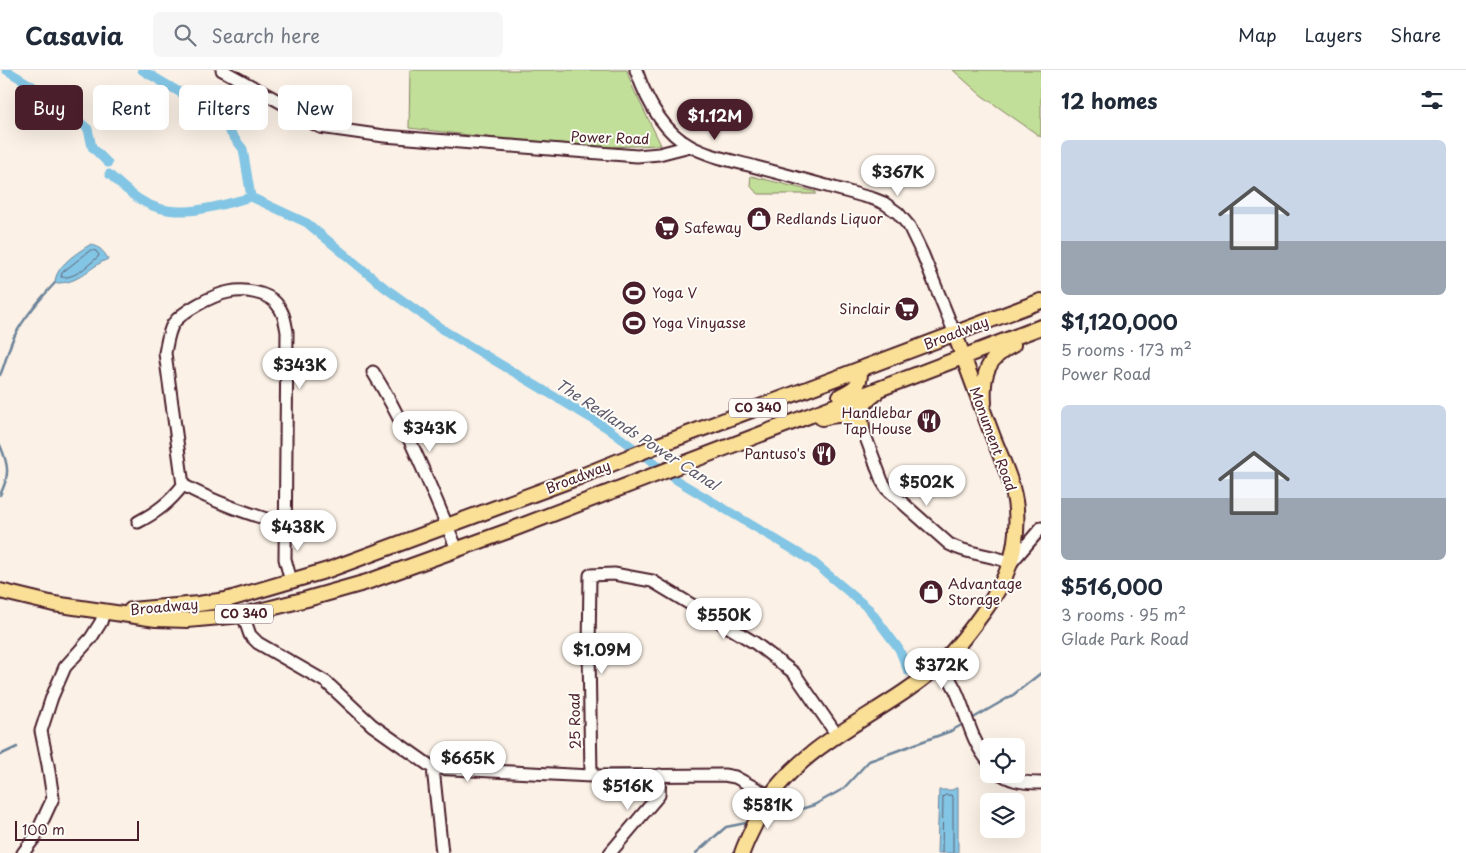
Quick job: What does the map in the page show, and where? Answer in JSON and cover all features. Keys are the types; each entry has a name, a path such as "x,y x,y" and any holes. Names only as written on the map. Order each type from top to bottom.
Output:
{"main road":[{"name":"Broadway","path":"104,612 226,600 328,570 1041,301"},
{"name":"Broadway","path":"0,591 54,604 156,620 187,620 243,614 307,599 379,578 1041,329"},
{"path":"986,416 984,384 991,362 1003,350 1041,329"},
{"name":"Monument Road","path":"742,853 749,835 770,796 797,766 838,735 897,697 939,666 965,637 992,600 1007,575 1016,537 1014,495 955,334"},
{"path":"768,431 854,389 860,381 860,370"},
{"path":"862,426 860,411 866,400 898,382"},
{"path":"768,431 837,414 853,419 862,426"},
{"path":"291,581 302,589 319,590 379,578"}],"street":[{"name":"Power Road","path":"222,70 292,108 304,118 320,127 384,136 637,156 659,154 690,146"},
{"path":"636,70 646,96 660,119 690,146 725,158 874,199 891,208 904,219 913,234 955,334"},
{"path":"138,522 157,512 173,498 183,485 166,353 168,338 173,324 182,315 202,302 229,292 251,292 266,296 276,303 284,316 287,332 284,559 291,581"},
{"path":"372,372 390,400 421,465 457,549"},
{"path":"862,426 882,481 896,498 956,548 993,556 1011,563 1041,528"},
{"path":"183,485 207,498 285,525"},
{"name":"25 Road","path":"591,776 590,574 614,574 652,581 755,644 794,673 838,735"},
{"path":"23,853 35,837 53,798 41,731 52,696 65,667 91,638 101,622 104,612"},
{"path":"243,614 250,635 258,643 326,682 372,725 433,768 591,776 724,775 735,777 770,796"},
{"path":"939,666 954,684 980,750"},
{"path":"433,768 442,853"},
{"path":"610,853 658,795 660,775"},
{"path":"1025,783 1041,783"}],"green space":[{"path":"410,70 627,70 632,86 661,145 607,147 485,137 409,128"},
{"path":"953,70 1041,70 1041,137 981,95"},
{"path":"751,176 816,192 816,194 759,194 751,186"}],"water":[{"path":"91,244 101,250 108,259 71,281 55,283 56,277 63,265"},
{"path":"958,787 958,853 937,853 939,790 952,790"}],"waterway":[{"name":"The Redlands Power Canal","path":"6,70 51,97 88,129 92,147 108,163"},
{"name":"The Redlands Power Canal","path":"142,70 215,113 243,149 251,197"},
{"name":"The Redlands Power Canal","path":"109,174 136,197 150,205 164,209 178,211 193,210 251,197 307,223 384,287 445,331 607,428 678,481 812,561 869,609 899,649 908,671"},
{"path":"0,375 19,328 33,308 55,283"},
{"path":"0,445 7,465 7,476 0,495"},
{"path":"970,720 1013,695 1041,673"},
{"path":"764,819 814,805 843,789 869,761 951,731 965,723"},
{"path":"0,755 17,747"},
{"path":"696,853 726,827 751,822"}],"place":[{"name":"Redlands Liquor","path":"759,219"},
{"name":"Safeway","path":"667,228"},
{"name":"Yoga V","path":"634,293"},
{"name":"Sinclair","path":"907,309"},
{"name":"Yoga Vinyasse","path":"634,323"},
{"name":"Handlebar Tap House","path":"929,421"},
{"name":"Pantuso's","path":"824,454"},
{"name":"Advantage Storage","path":"931,592"}]}
